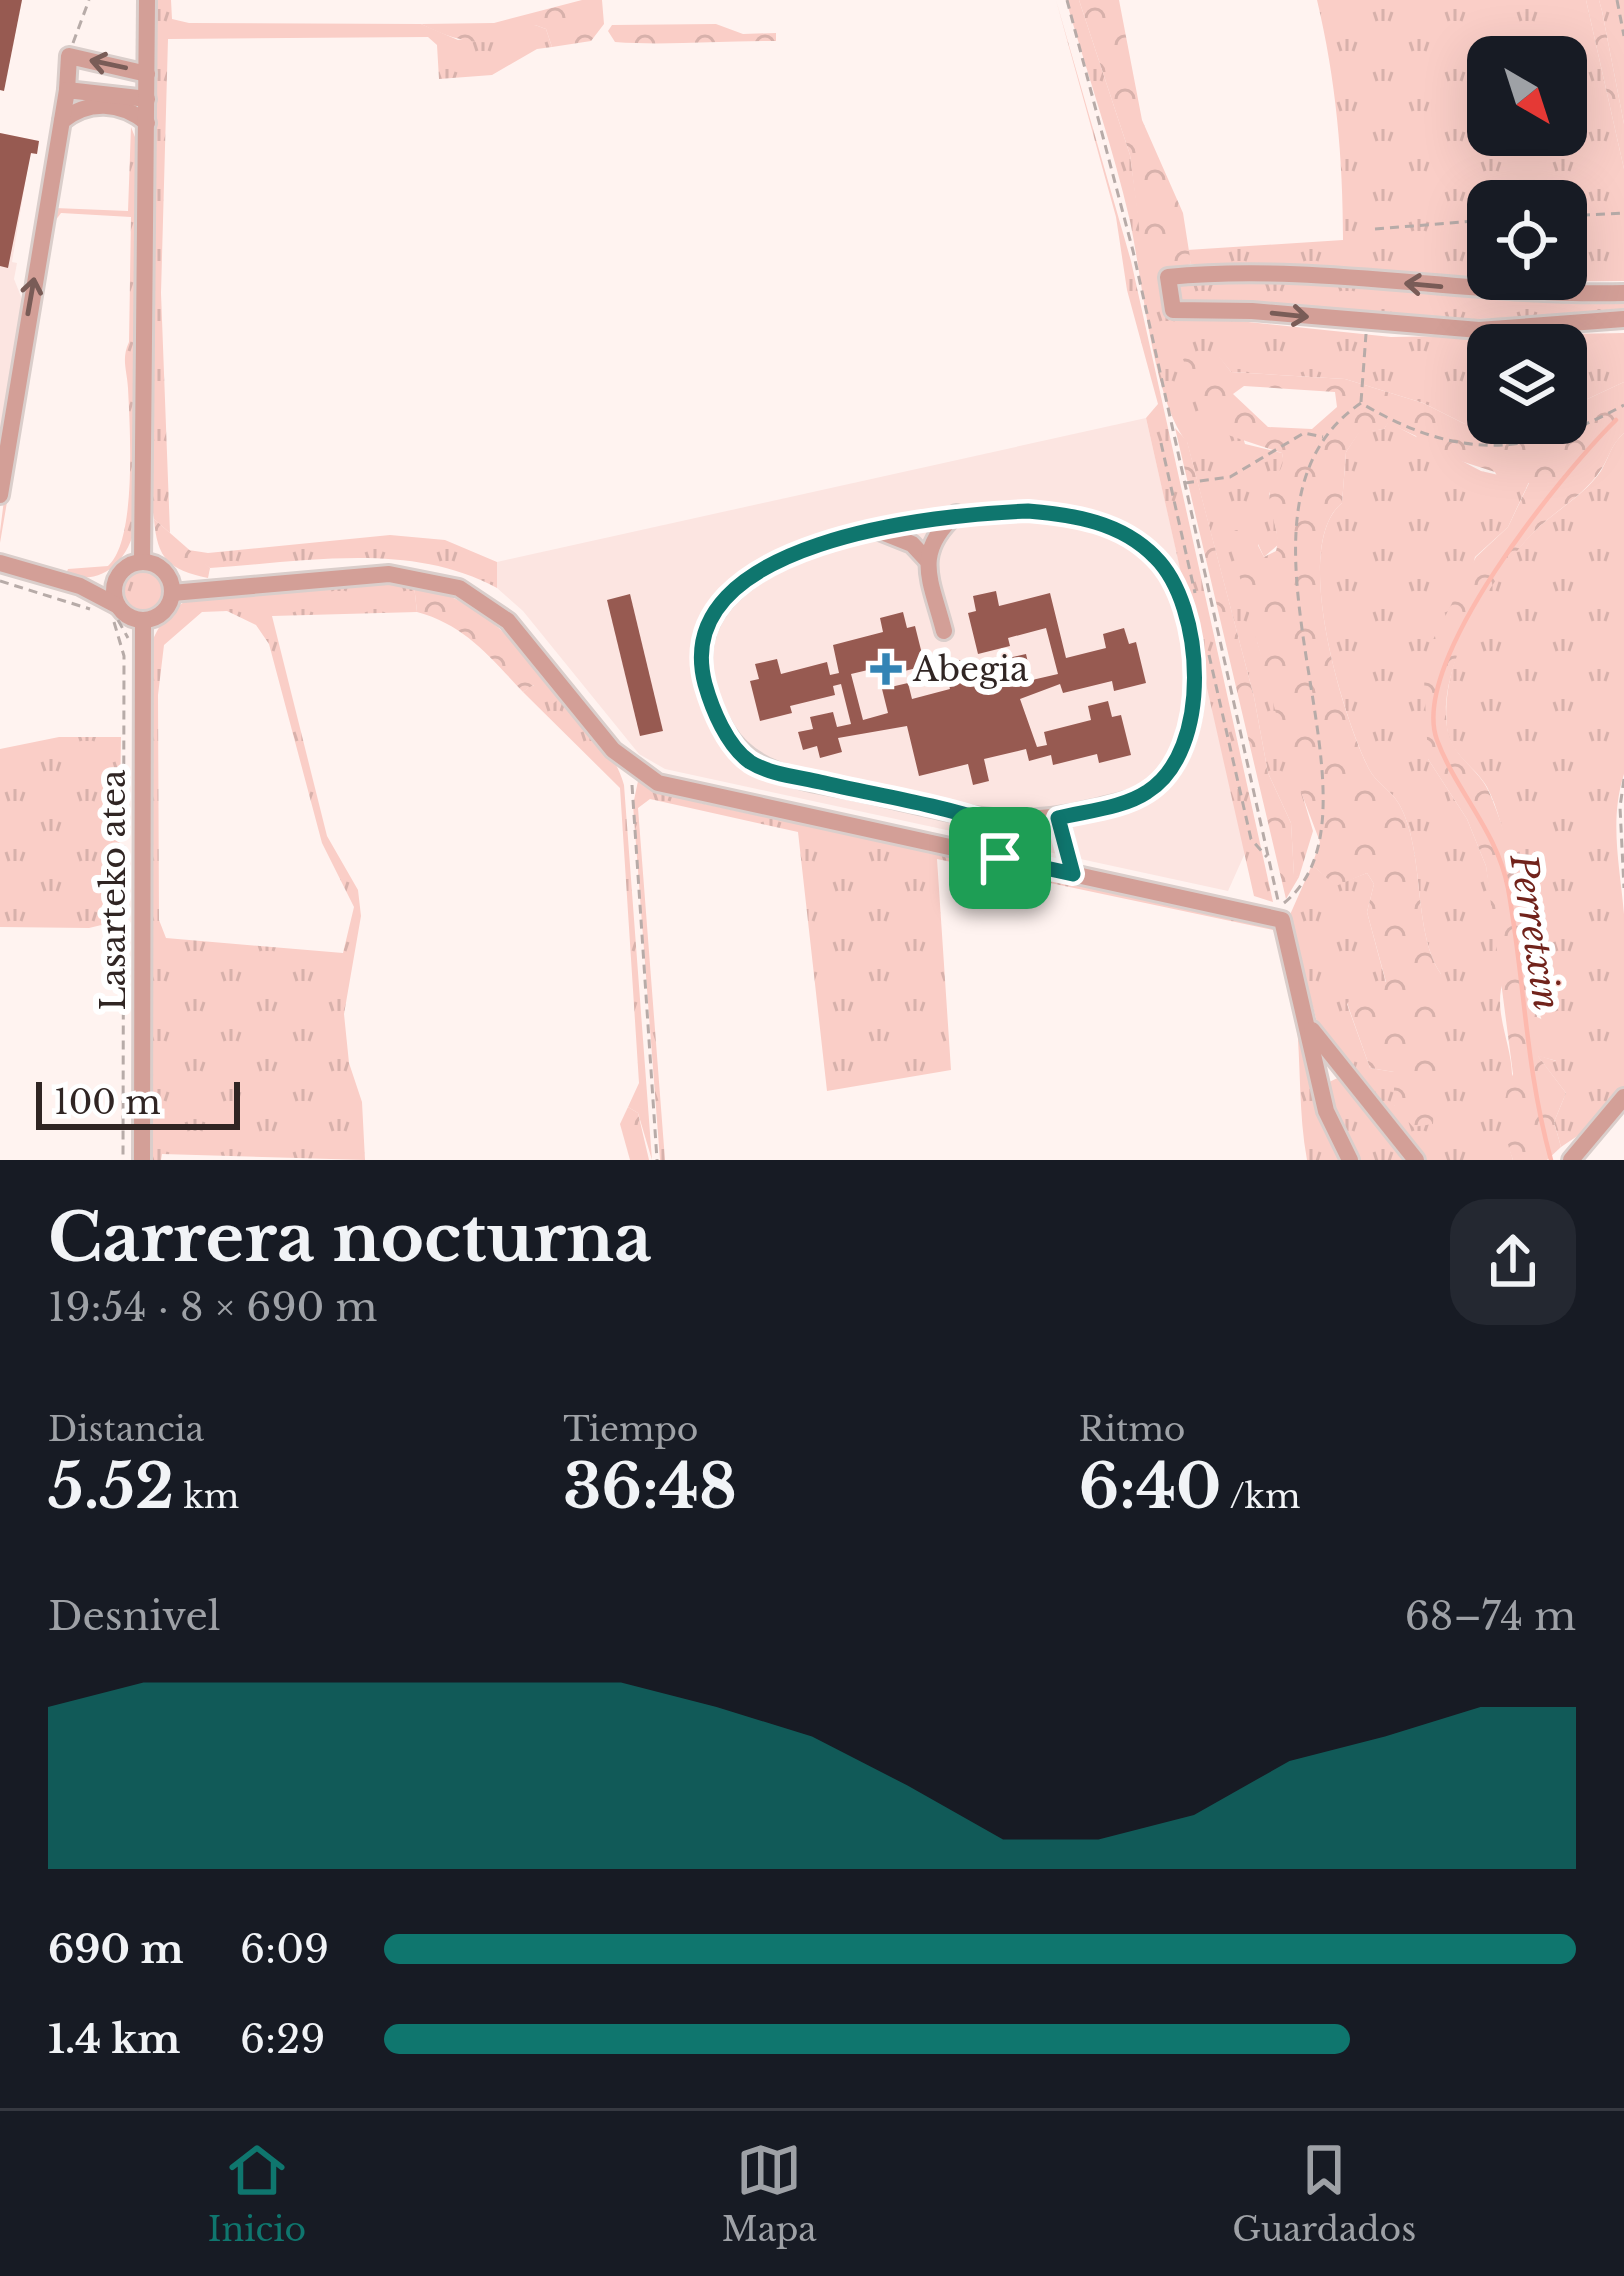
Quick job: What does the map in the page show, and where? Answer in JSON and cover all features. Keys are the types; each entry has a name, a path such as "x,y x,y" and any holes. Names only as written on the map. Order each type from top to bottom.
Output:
{"street":[{"path":"142,562 147,0"},
{"path":"0,495 69,56 147,74"},
{"path":"67,90 147,99"},
{"path":"62,121 92,105 132,111 147,122"},
{"path":"1624,293 1487,291 1289,274 1168,277 1173,310 1252,310 1479,330 1624,319"},
{"path":"1028,511 1097,521 1156,557 1180,596 1197,703 1178,757 1146,794 1058,818 989,822 750,761 735,747 709,697 703,653 722,606 749,579 790,553 870,528 957,513 1028,511"},
{"path":"944,631 926,560 928,546 957,513"},
{"path":"870,528 912,544 926,560"},
{"path":"80,586 119,575 142,562"},
{"path":"0,563 80,586 113,610 143,620 163,612 172,593 166,574 142,562"},
{"path":"172,593 389,574 460,588 508,621 631,767 675,789 1282,920 1334,1134 1350,1160"},
{"path":"113,610 119,575"},
{"name":"Lasarteko atea","path":"142,1160 143,620"},
{"path":"1058,818 1073,874"},
{"path":"989,822 1000,858"},
{"path":"1306,1022 1416,1160"},
{"path":"1321,1085 1344,1070"},
{"path":"1571,1160 1624,1097"}],"path":[{"path":"69,56 89,0"},
{"path":"1067,0 1132,251 1279,908 1294,895 1322,813 1316,709 1294,564 1299,504 1324,437 1361,404 1366,334"},
{"path":"1617,0 1624,35"},
{"path":"1587,215 1624,213"},
{"path":"1375,229 1467,222"},
{"path":"1361,404 1457,444 1492,449 1575,432 1624,405"},
{"path":"1183,483 1231,477 1304,433 1324,437"},
{"path":"1161,443 1199,612"},
{"path":"0,578 113,610 130,648 126,1160"},
{"path":"0,578 101,613 123,637 126,1160"},
{"path":"1224,654 1209,654 1251,839 1271,862"},
{"path":"631,767 657,1160"},
{"path":"1624,779 1624,888"}],"shaded area":[{"path":"0,133 39,141 37,154 30,154 12,262 17,263 14,279 24,304 0,448"},
{"name":"Abegia","path":"1146,418 1245,853 1228,891 665,769 639,754 523,611 497,588 497,562"}],"green space":[{"path":"157,0 171,0 172,19 189,23 421,24 458,40 535,25 546,29 552,47 537,49 492,75 439,79 437,45 428,37 168,39 161,293 170,533 154,519 152,506"},
{"path":"582,0 602,0 604,24 591,41 552,47 546,29 535,25 508,39 479,42 421,24 494,23"},
{"path":"1056,0 1131,261 1273,902 1254,896 1146,418 1158,404 1127,290 1116,217"},
{"path":"1066,0 1079,0 1130,155 1141,235 1167,272 1172,314 1391,337 1467,336 1467,424 1423,403 1345,379 1231,372 1215,352 1245,444 1282,453 1284,463 1269,494 1279,544 1264,557 1258,544 1257,641 1313,831 1299,877 1294,876 1291,823 1268,773 1254,697 1187,442 1175,423 1157,369 1130,221"},
{"path":"1079,0 1119,0 1142,120 1183,213 1191,264 1167,272 1151,266 1140,235 1130,155"},
{"path":"1317,0 1586,0 1624,169 1624,281 1587,281 1587,180 1467,180 1467,279 1322,266 1191,264 1187,250 1343,240 1342,179"},
{"path":"1586,0 1599,0 1602,11 1624,124 1624,169"},
{"path":"1599,0 1624,0 1624,124 1602,11"},
{"path":"716,24 743,34 776,33 776,41 615,42 608,31 612,25"},
{"path":"131,127 137,142 135,528 126,551 111,568 79,577 66,574 68,569 108,566 117,553 128,509 125,359 131,217 61,213 55,221 0,543 0,532 14,419 55,208 128,211"},
{"path":"1224,280 1324,285 1467,295 1467,300 1624,301 1624,313 1454,320 1252,302 1182,303 1179,283"},
{"path":"1624,333 1624,382 1587,399 1587,334"},
{"path":"1216,352 1231,372 1345,379 1423,403 1467,424 1467,444 1587,444 1587,399 1624,382 1624,433 1594,479 1522,545 1487,594 1459,651 1446,707 1451,741 1485,784 1499,819 1514,874 1537,1017 1552,1024 1557,1061 1538,1056 1566,1093 1554,1122 1561,1147 1547,1160 1513,1160 1507,1139 1505,1106 1513,1074 1486,866 1467,819 1428,759 1423,659 1476,557 1508,527 1529,483 1498,478 1495,472 1423,449 1416,436 1388,423 1384,429 1359,433 1346,452 1342,503 1327,524 1321,555 1326,633 1346,712 1369,769 1396,799 1407,823 1426,936 1441,974 1433,1124 1413,1127 1394,1105 1394,1072 1370,1068 1347,1003 1386,982 1367,912 1374,884 1367,873 1336,886 1312,865 1320,842 1287,755 1230,540 1232,531 1249,528 1264,557 1276,551 1269,498 1282,453 1207,428 1183,359 1190,353","holes":["1244,386 1335,392 1337,407 1312,429 1268,427 1233,394"]},
{"path":"1388,422 1481,471 1529,482 1508,527 1475,557 1428,759 1467,819 1486,866 1504,979 1500,1002 1512,1074 1508,1138 1513,1160 1421,1160 1319,1030 1289,917 1312,865 1336,885 1367,873 1374,884 1367,912 1386,983 1347,1004 1370,1068 1394,1072 1394,1106 1441,974 1426,936 1407,823 1396,799 1372,774 1346,712 1321,592 1321,555 1327,525 1342,503 1346,452 1359,432 1384,429"},
{"path":"1175,428 1187,441 1254,697 1268,773 1291,823 1294,875 1299,877 1286,899"},
{"path":"1624,433 1624,774 1616,826 1624,914 1624,1094 1607,1116 1561,1147 1554,1122 1566,1093 1537,1055 1556,1061 1533,985 1503,831 1487,787 1449,737 1447,701 1460,645 1487,592 1540,526 1595,479"},
{"path":"154,519 210,568 208,578 168,560 158,544"},
{"path":"390,535 445,540 497,562 497,588 464,573 393,559 210,568 182,549 208,553"},
{"path":"143,568 159,574 165,590 159,606 143,612 127,606 121,590 127,574"},
{"path":"414,585 417,612 272,616 327,836 358,890 361,916 344,1014 349,1063 362,1102 365,1160 162,1154 161,1160 150,1160 151,644 174,609 208,595 265,587","holes":["227,611 256,625 269,644 322,843 354,907 343,953 166,938 159,920 158,695 164,645 202,612"]},
{"path":"414,585 480,613 515,643 562,697 551,705 533,685 523,692 463,634 417,612"},
{"path":"532,685 561,701 588,726 610,755 624,785 652,1160 638,1113 628,1107 639,1083 620,788 523,692"},
{"path":"59,737 121,737 118,921 89,928 0,927 0,749"},
{"path":"638,781 700,803 1273,926 1279,930 1345,1160 1307,1160 1292,985 1273,930 937,859 951,1070 827,1091 798,832 650,799 638,808 665,1160 660,1160 633,805"},
{"path":"1344,1075 1411,1160 1361,1160 1339,1124 1327,1083"},
{"path":"628,1107 638,1113 649,1160 630,1160 620,1124"}],"building":[{"path":"0,0 22,0 4,91 0,90"},
{"path":"0,133 39,141 37,154 31,153 8,268 0,266"},
{"path":"996,591 999,606 1050,593 1066,658 1106,648 1103,634 1124,628 1129,644 1136,642 1146,683 1114,691 1112,681 1063,693 1060,684 1020,699 1037,747 1047,745 1044,732 1091,720 1088,706 1108,701 1112,717 1121,715 1131,755 1099,763 1097,754 1053,765 1051,755 1029,761 1026,749 984,759 989,781 973,785 968,764 919,776 907,726 838,738 842,752 820,758 817,746 803,750 798,732 813,729 810,717 833,712 837,727 851,724 841,684 833,686 835,695 790,706 792,713 760,721 750,681 759,679 755,664 777,659 781,674 827,662 830,675 839,673 833,645 883,632 880,618 903,612 907,628 915,626 925,666 892,674 889,665 851,674 863,720 888,713 882,689 908,683 912,699 950,689 944,664 960,660 966,684 1004,675 1000,660 1026,654 1032,680 1058,674 1046,628 1008,638 1010,646 978,654 968,613 976,611 973,596"},
{"path":"630,594 663,731 640,736 607,600"}],"waterway":[{"name":"Perretxin","path":"1551,1160 1536,1091 1503,867 1437,740 1434,706 1445,665 1495,571 1561,481 1616,420"}],"place":[{"name":"Abegia","path":"886,669"}],"route":[{"path":"957,513 1072,515 1120,531 1156,557 1180,596 1195,671 1197,703 1178,757 1146,794 1058,818 1073,874 1000,858 989,822 770,770 735,747 709,697 703,653 722,606 749,579 790,553 823,542 870,528 957,513"}]}
